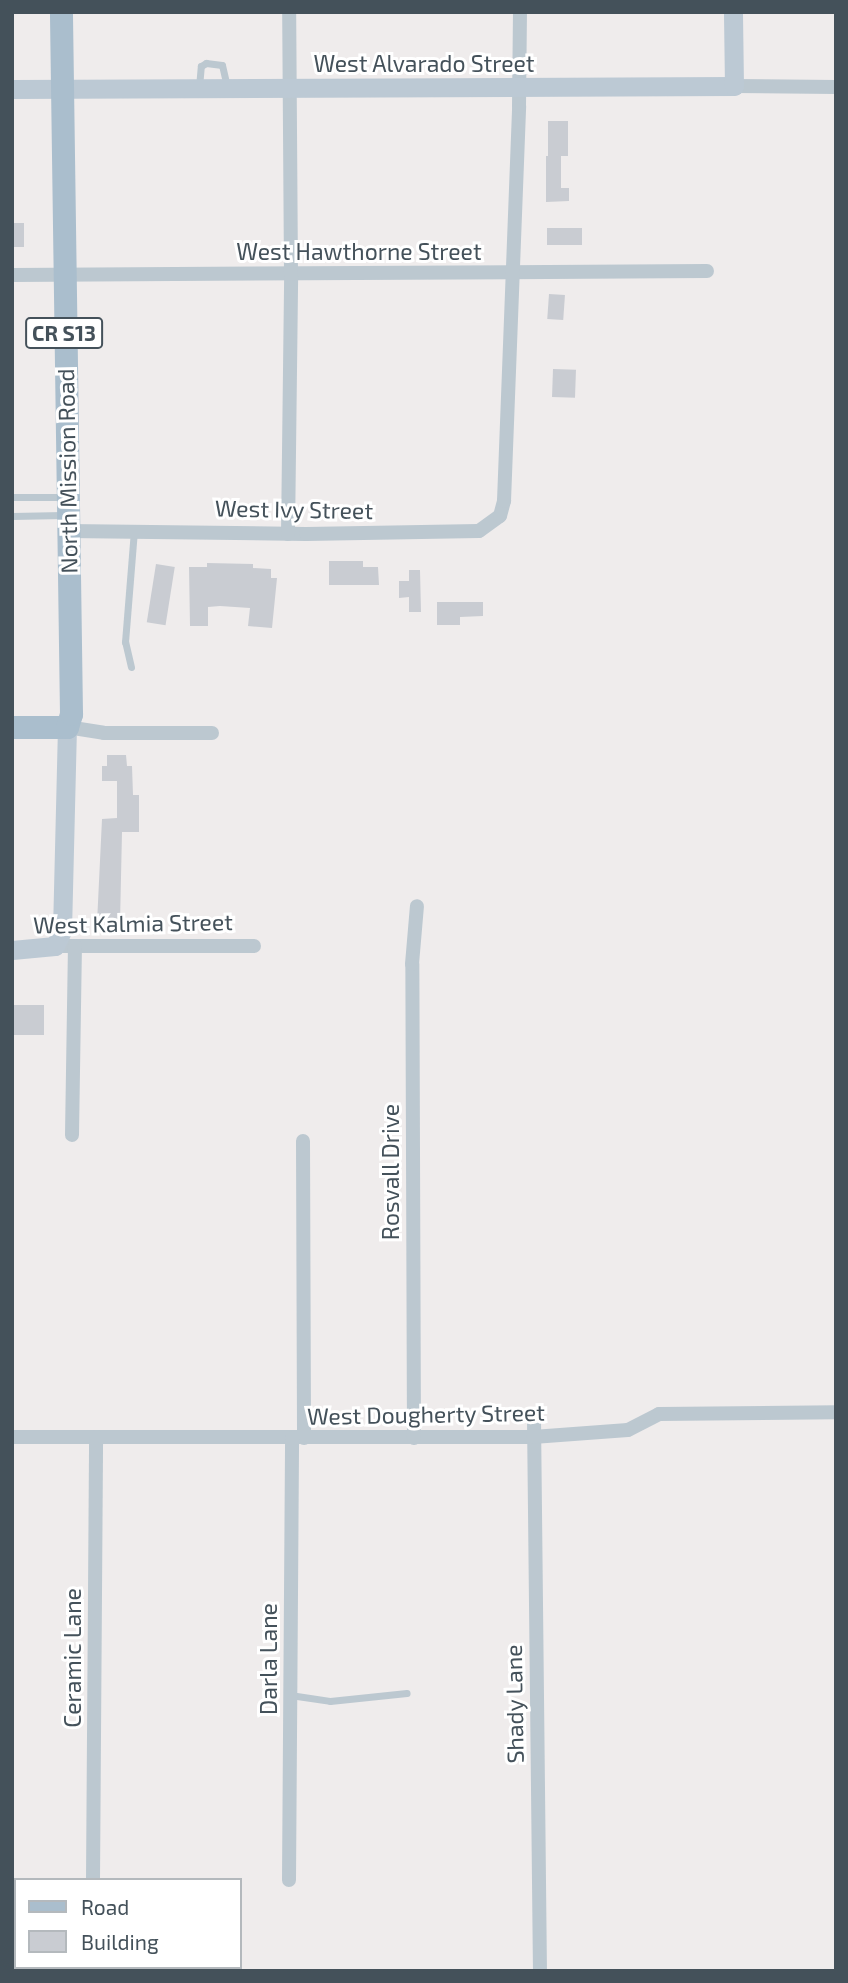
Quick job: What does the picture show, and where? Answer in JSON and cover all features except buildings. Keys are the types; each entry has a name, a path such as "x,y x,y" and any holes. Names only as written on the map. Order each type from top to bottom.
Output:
{"main road":[{"name":"CR S13","path":"61,12 62,89"},
{"name":"North Mission Road","path":"62,89 71,714 67,727"},
{"path":"12,727 67,727"}],"street":[{"path":"288,534 291,274 289,12"},
{"path":"513,272 520,12"},
{"path":"733,12 734,86"},
{"name":"West Alvarado Street","path":"12,89 836,87"},
{"name":"West Hawthorne Street","path":"12,275 707,271"},
{"name":"West Ivy Street","path":"67,514 135,530 288,534 479,531 500,516 504,501 513,272"},
{"path":"54,946 62,931 67,727 104,733 212,733"},
{"name":"Rosvall Drive","path":"414,1438 412,964 417,906"},
{"name":"West Kalmia Street","path":"12,950 54,946 254,946"},
{"path":"72,1135 75,946"},
{"name":"Darla Lane","path":"289,1880 290,1695 303,1141"},
{"name":"West Dougherty Street","path":"12,1437 533,1437 628,1430 659,1414 836,1412"},
{"name":"Shady Lane","path":"534,1419 540,1971"},
{"name":"Ceramic Lane","path":"93,1878 96,1437"}],"lane":[{"path":"12,497 67,514"},
{"path":"12,516 67,514"},
{"path":"131,667 125,642 135,530"},
{"path":"290,1695 330,1701 407,1693"}]}
